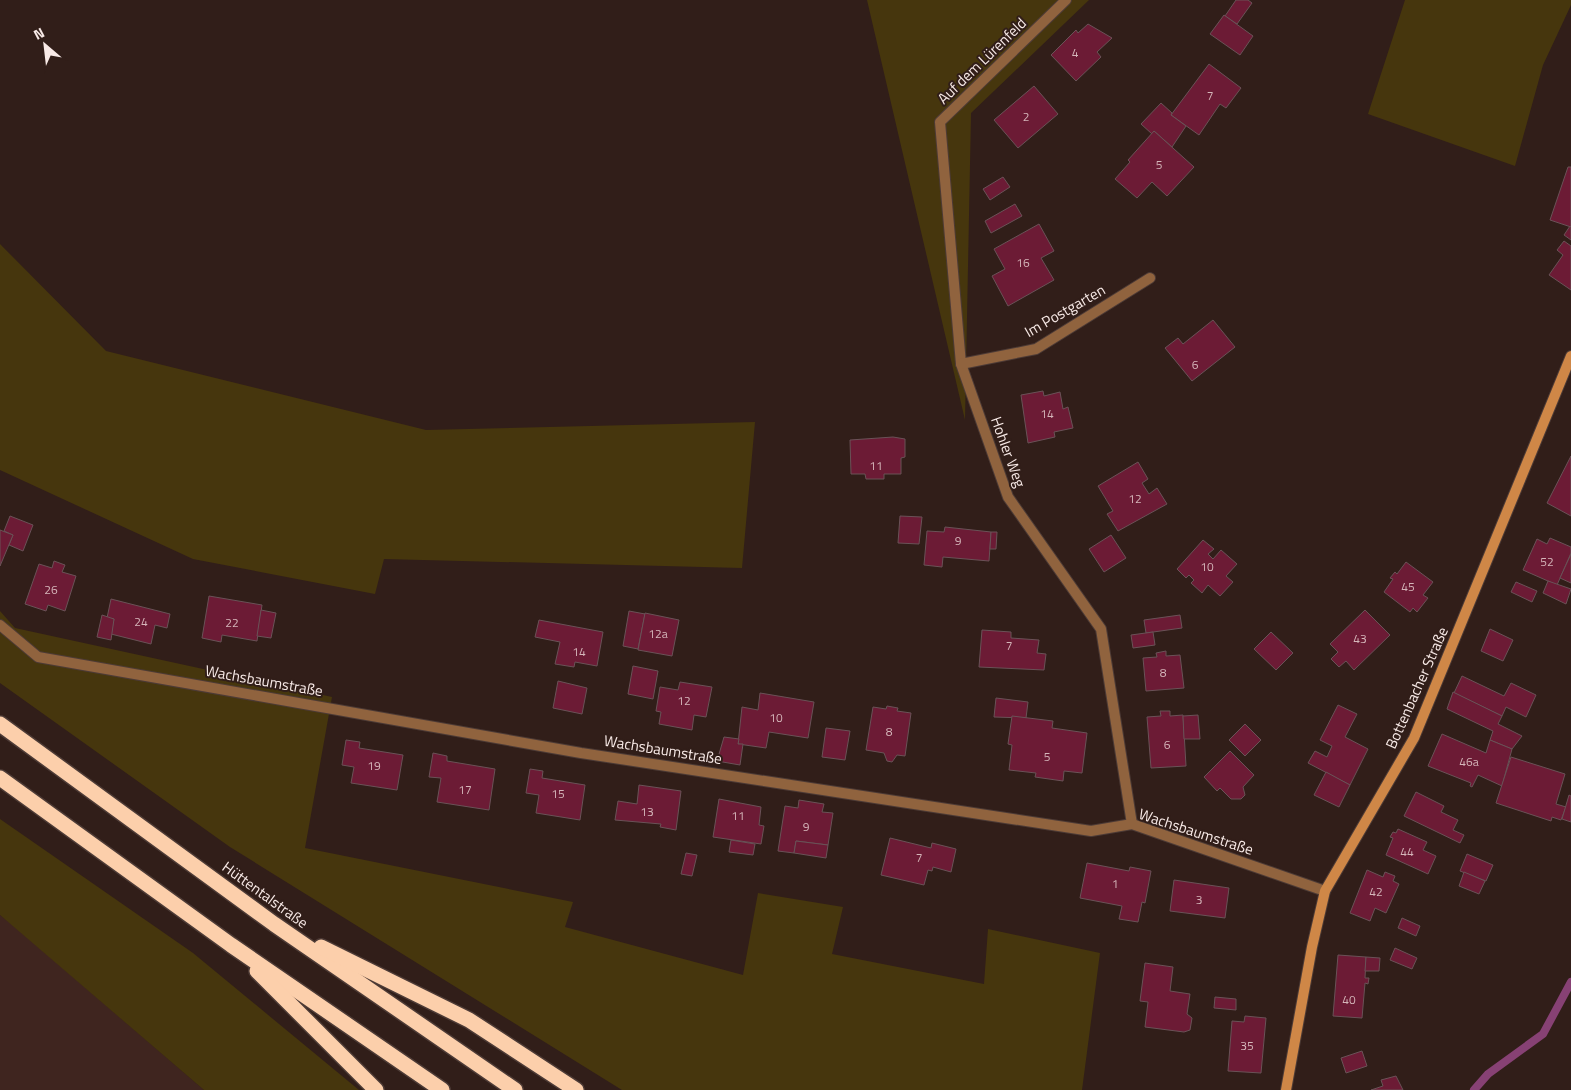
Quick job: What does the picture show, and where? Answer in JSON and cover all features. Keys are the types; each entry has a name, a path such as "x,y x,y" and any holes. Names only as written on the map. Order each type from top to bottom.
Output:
{"highway":[{"name":"Hüttentalstraße","path":"0,724 274,924 514,1090"},
{"path":"0,778 231,945 442,1090"},
{"path":"274,924 469,1020 576,1090"},
{"path":"231,945 376,1090"}],"street":[{"name":"Auf dem Lürenfeld","path":"940,122 1066,0"},
{"name":"Hohler Weg","path":"940,122 961,364 1008,497 1101,629 1132,824"},
{"name":"Im Postgarten","path":"961,364 1036,349 1150,278"},
{"name":"Bottenbacher Straße","path":"1286,1090 1312,947 1325,891 1414,738 1571,356"},
{"name":"Wachsbaumstraße","path":"0,625 38,657 562,749 1091,832 1132,824 1325,891"}],"shaded area":[{"path":"867,0 1089,0 971,113 965,420"},
{"path":"1405,0 1571,0 1571,5 1543,65 1515,166 1368,114"},
{"path":"0,244 106,351 426,430 755,422 742,568 384,559 375,594 193,559 0,470"},
{"path":"0,611 15,628 332,697 305,848 573,902 565,927 743,975 758,893 843,907 832,954 984,984 988,929 1100,953 1082,1090 622,1090 230,847 0,683"},
{"path":"0,819 193,953 359,1090 204,1090 0,915"},
{"path":"0,915 14,926 204,1090 0,1090"}],"building":[{"path":"1236,0 1248,0 1252,3 1237,24 1225,16"},
{"path":"1224,15 1253,36 1240,55 1210,34"},
{"path":"1088,24 1112,38 1097,52 1101,57 1076,81 1051,55 1076,30 1078,33"},
{"path":"1209,64 1241,88 1226,108 1220,104 1199,135 1171,115"},
{"path":"1034,86 1058,114 1018,148 994,120"},
{"path":"1161,103 1172,113 1171,115 1186,126 1172,147 1154,131 1152,134 1141,124"},
{"path":"1154,131 1194,167 1167,196 1152,182 1137,198 1115,179 1130,162 1128,160"},
{"path":"1568,167 1571,167 1571,227 1550,220"},
{"path":"1003,177 1010,187 990,200 983,189"},
{"path":"1015,204 1022,216 991,233 985,221"},
{"path":"1039,224 1054,251 1041,258 1054,280 1008,306 992,276 1005,269 994,249"},
{"path":"1571,227 1571,240 1564,235"},
{"path":"1564,241 1571,246 1571,290 1549,275 1563,255 1557,250"},
{"path":"1213,320 1235,347 1192,381 1165,348 1178,338 1183,344"},
{"path":"1043,391 1044,396 1060,392 1063,409 1068,407 1073,428 1054,432 1055,437 1028,443 1021,395"},
{"path":"893,437 905,439 905,457 901,458 901,474 884,474 884,479 866,479 865,474 851,474 850,440"},
{"path":"1571,456 1571,516 1547,503"},
{"path":"1138,462 1148,479 1142,483 1149,494 1157,488 1167,504 1118,531 1107,514 1113,511 1098,486"},
{"path":"10,516 33,525 23,551 9,545 13,535 4,531"},
{"path":"900,516 922,517 919,544 898,543"},
{"path":"945,527 991,532 989,561 943,557 942,567 924,565 927,531 944,532"},
{"path":"0,530 13,535 0,566"},
{"path":"991,532 997,532 996,549 990,549"},
{"path":"1111,535 1126,558 1104,572 1089,549"},
{"path":"1550,538 1571,547 1571,553 1557,585 1523,570 1537,539 1547,544"},
{"path":"1203,540 1214,549 1208,554 1213,559 1221,550 1237,564 1226,576 1233,582 1220,596 1208,585 1202,593 1191,583 1194,580 1189,575 1186,578 1177,569"},
{"path":"1571,554 1571,583 1560,578"},
{"path":"54,561 65,565 62,572 76,576 65,611 48,605 46,611 25,604 39,564 52,568"},
{"path":"1406,562 1433,582 1423,595 1428,598 1417,612 1413,608 1410,612 1384,592 1393,579 1390,578 1395,572 1397,574"},
{"path":"1548,581 1571,589 1566,604 1543,593"},
{"path":"1516,582 1537,591 1532,602 1511,592"},
{"path":"209,596 262,605 257,641 222,635 221,642 202,638"},
{"path":"111,599 170,614 167,628 155,625 151,644 111,634 114,619 107,618"},
{"path":"261,610 276,613 271,638 257,636"},
{"path":"1365,610 1390,635 1354,670 1346,661 1339,667 1331,659 1338,652 1330,644"},
{"path":"629,611 645,614 638,649 623,646"},
{"path":"645,613 679,620 672,656 638,650"},
{"path":"102,615 114,619 111,640 97,637"},
{"path":"1180,615 1182,628 1146,633 1144,620"},
{"path":"539,620 603,632 597,666 575,662 574,667 555,664 560,642 535,637"},
{"path":"1490,629 1513,640 1503,661 1481,651"},
{"path":"982,630 1011,632 1011,638 1039,640 1037,653 1046,654 1044,670 979,667"},
{"path":"1153,632 1155,645 1133,648 1131,635"},
{"path":"1271,632 1293,653 1276,670 1254,649"},
{"path":"1166,651 1166,656 1180,655 1184,688 1146,691 1143,658 1157,657 1156,653"},
{"path":"633,666 658,671 653,699 628,694"},
{"path":"1462,676 1504,696 1511,683 1536,695 1526,717 1506,707 1502,716 1454,693"},
{"path":"558,681 587,688 582,714 553,708"},
{"path":"680,682 712,687 706,717 694,715 692,730 659,724 661,712 656,711 660,687 678,690"},
{"path":"1453,692 1502,716 1498,724 1522,736 1512,749 1490,740 1493,731 1447,709"},
{"path":"760,693 814,702 808,738 769,732 766,748 738,744 742,707 758,710"},
{"path":"996,698 1028,702 1026,718 994,717"},
{"path":"1338,705 1357,714 1345,737 1368,749 1350,785 1308,763 1315,751 1327,757 1332,746 1320,740"},
{"path":"887,706 898,708 897,711 911,713 905,756 897,755 892,762 887,761 884,753 866,750 873,707 886,709"},
{"path":"1160,711 1170,711 1170,716 1183,715 1186,766 1151,768 1147,717 1161,716"},
{"path":"1198,715 1200,739 1184,739 1183,716"},
{"path":"1012,716 1053,721 1052,728 1087,733 1082,773 1064,771 1063,781 1035,777 1036,773 1009,770 1012,745 1008,744"},
{"path":"1245,724 1261,740 1245,756 1229,740"},
{"path":"826,728 850,731 845,760 822,757"},
{"path":"1442,734 1486,753 1490,740 1512,749 1502,786 1478,775 1472,787 1470,786 1471,783 1428,766"},
{"path":"724,737 739,739 738,744 743,744 740,765 717,761"},
{"path":"346,740 360,742 359,748 403,755 397,790 351,783 354,767 342,765"},
{"path":"1230,751 1254,775 1243,787 1245,795 1241,799 1231,799 1220,788 1217,791 1204,777"},
{"path":"433,753 447,756 447,761 495,769 489,810 437,802 441,778 429,777"},
{"path":"1511,757 1565,774 1556,804 1566,807 1561,820 1552,817 1551,821 1496,803"},
{"path":"530,769 543,771 542,778 585,785 580,820 536,813 539,795 526,793"},
{"path":"1326,772 1350,785 1339,807 1314,795"},
{"path":"639,785 681,791 676,830 660,827 661,824 615,820 618,801 637,804"},
{"path":"1416,792 1444,806 1441,812 1458,820 1453,830 1464,835 1460,843 1404,816"},
{"path":"1569,795 1571,796 1571,822 1562,819"},
{"path":"719,799 761,807 759,825 764,826 761,844 713,837"},
{"path":"799,800 824,804 822,812 833,813 828,845 796,841 794,853 778,851 785,806 798,808"},
{"path":"1398,829 1427,842 1423,850 1436,856 1428,874 1386,855 1393,838 1390,837"},
{"path":"890,838 931,848 932,843 956,849 951,872 933,867 932,871 928,870 924,885 881,875"},
{"path":"731,840 755,844 753,855 729,852"},
{"path":"796,841 828,845 826,858 794,853"},
{"path":"686,853 697,855 692,876 681,874"},
{"path":"1467,854 1493,865 1486,881 1460,871"},
{"path":"1087,863 1129,871 1130,867 1151,871 1145,903 1142,902 1138,922 1119,919 1122,906 1080,898"},
{"path":"1367,870 1383,877 1385,872 1395,876 1393,881 1399,884 1386,913 1375,908 1370,921 1350,913"},
{"path":"1464,872 1485,881 1479,894 1459,886"},
{"path":"1174,880 1229,888 1225,918 1170,911"},
{"path":"1402,918 1420,926 1416,936 1398,928"},
{"path":"1395,948 1417,958 1412,969 1390,960"},
{"path":"1338,955 1366,957 1365,978 1369,978 1368,984 1365,983 1362,1018 1333,1016"},
{"path":"1366,957 1380,958 1379,971 1365,971"},
{"path":"1145,963 1173,967 1170,991 1190,994 1187,1014 1192,1018 1190,1030 1184,1032 1145,1027 1148,1002 1140,1001"},
{"path":"1215,997 1236,999 1236,1010 1214,1008"},
{"path":"1245,1016 1266,1018 1261,1073 1228,1071 1232,1021 1244,1022"},
{"path":"1362,1051 1367,1066 1346,1073 1341,1058"},
{"path":"1396,1076 1403,1090 1371,1090 1383,1086 1381,1080"}],"waterway":[{"path":"1474,1090 1488,1074 1543,1034 1571,982"}]}
